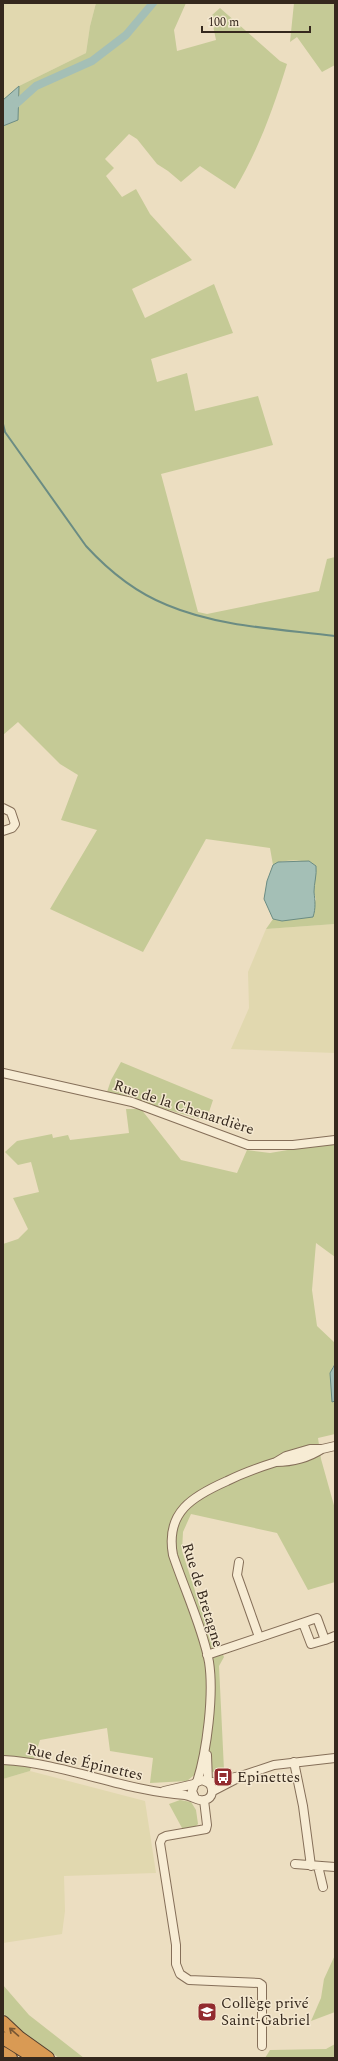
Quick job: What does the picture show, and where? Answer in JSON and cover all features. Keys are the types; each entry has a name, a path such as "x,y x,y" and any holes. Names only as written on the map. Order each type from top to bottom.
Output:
{"highway":[{"path":"3,2022 20,2038 48,2058"},
{"path":"3,2038 35,2058"},
{"path":"3,2053 11,2058"}],"street":[{"path":"3,808 12,812 15,824 12,828 3,831"},
{"name":"Rue de la Chenardière","path":"3,1073 132,1102 248,1145 293,1145 335,1140"},
{"name":"Rue de Bretagne","path":"210,1785 205,1750 210,1683 207,1655 173,1555 172,1538 174,1524 183,1508 198,1495 253,1470 276,1462 286,1456 299,1452 322,1450 335,1446"},
{"path":"239,1562 237,1575 259,1638"},
{"path":"207,1655 317,1618 325,1640"},
{"path":"303,1623 311,1644 335,1636"},
{"name":"Rue de Bretagne","path":"195,1783 205,1750"},
{"path":"210,1785 211,1796 204,1800 195,1798 192,1791 195,1783 202,1780 210,1785 274,1765 335,1758"},
{"name":"Rue des Épinettes","path":"3,1760 31,1762 128,1786 195,1798"},
{"path":"294,1762 314,1866 323,1887"},
{"name":"Rue des Épinettes","path":"161,1792 195,1783"},
{"path":"204,1800 207,1825 206,1829 202,1831 166,1836 162,1838 160,1843 176,1945 176,1964 180,1974 189,1980 259,1983 262,1985 262,2046"},
{"path":"295,1864 335,1867"}],"shaded area":[{"path":"3,3 96,3 90,26 86,53 19,86 3,100"},
{"path":"335,924 335,1053 231,1049 249,1008 248,972 266,929"},
{"path":"30,1771 145,1801 156,1873 64,1876 65,1911 62,1934 3,1943 3,1779"}],"green space":[{"path":"96,3 186,3 174,30 177,51 216,40 211,16 220,8 280,61 287,64 265,128 235,189 200,166 181,182 157,164 137,139 129,134 105,159 114,168 106,176 122,197 136,189 150,214 192,260 132,289 145,318 214,284 233,333 151,359 157,382 187,373 195,411 258,396 273,445 161,474 198,612 207,614 319,591 327,559 335,557 335,924 266,929 273,919 286,920 296,916 316,900 314,892 316,866 300,861 289,861 273,865 270,848 206,839 143,952 50,909 97,830 61,820 78,775 60,764 18,722 3,735 3,126 18,120 19,86 86,53 90,26"},
{"path":"294,3 335,3 335,65 322,72 297,37 290,42"},
{"path":"121,1062 213,1100 206,1121 107,1092 111,1080"},
{"path":"126,1109 141,1109 181,1160 237,1173 247,1150 270,1153 335,1142 335,1257 316,1243 312,1290 317,1326 335,1343 335,1364 332,1368 332,1402 335,1401 335,1434 318,1438 321,1459 335,1509 335,1582 308,1590 277,1533 191,1514 183,1532 182,1551 210,1637 217,1641 224,1657 219,1666 224,1770 193,1776 187,1781 150,1783 153,1758 110,1751 107,1728 40,1740 30,1771 3,1779 3,1244 18,1239 28,1229 13,1198 39,1192 31,1162 18,1165 5,1152 17,1141 52,1134 53,1138 68,1135 70,1140 129,1133"},
{"path":"180,1800 191,1802 196,1810 198,1824 193,1828 182,1828 169,1804"},
{"path":"335,1955 335,2012 311,2021 321,1998 324,1979"},
{"path":"3,1985 29,2015 84,2058 59,2058 14,2026 3,2013"},
{"path":"335,2044 335,2058 265,2058 270,2050 326,2049"}],"water":[{"path":"19,86 18,120 3,126 3,100"},
{"path":"309,861 316,866 314,892 315,908 313,917 282,921 273,919 264,899 267,881 273,865 278,862"},
{"path":"335,1364 335,1401 332,1402 330,1373"}],"waterway":[{"path":"3,114 36,86 92,61 126,35 153,3"},
{"path":"3,424 5,432 86,546 113,572 134,587 167,605 207,618 250,626 335,636"}],"place":[{"name":"Epinettes","path":"223,1777"},
{"name":"Collège privé Saint-Gabriel","path":"207,2012"}]}
